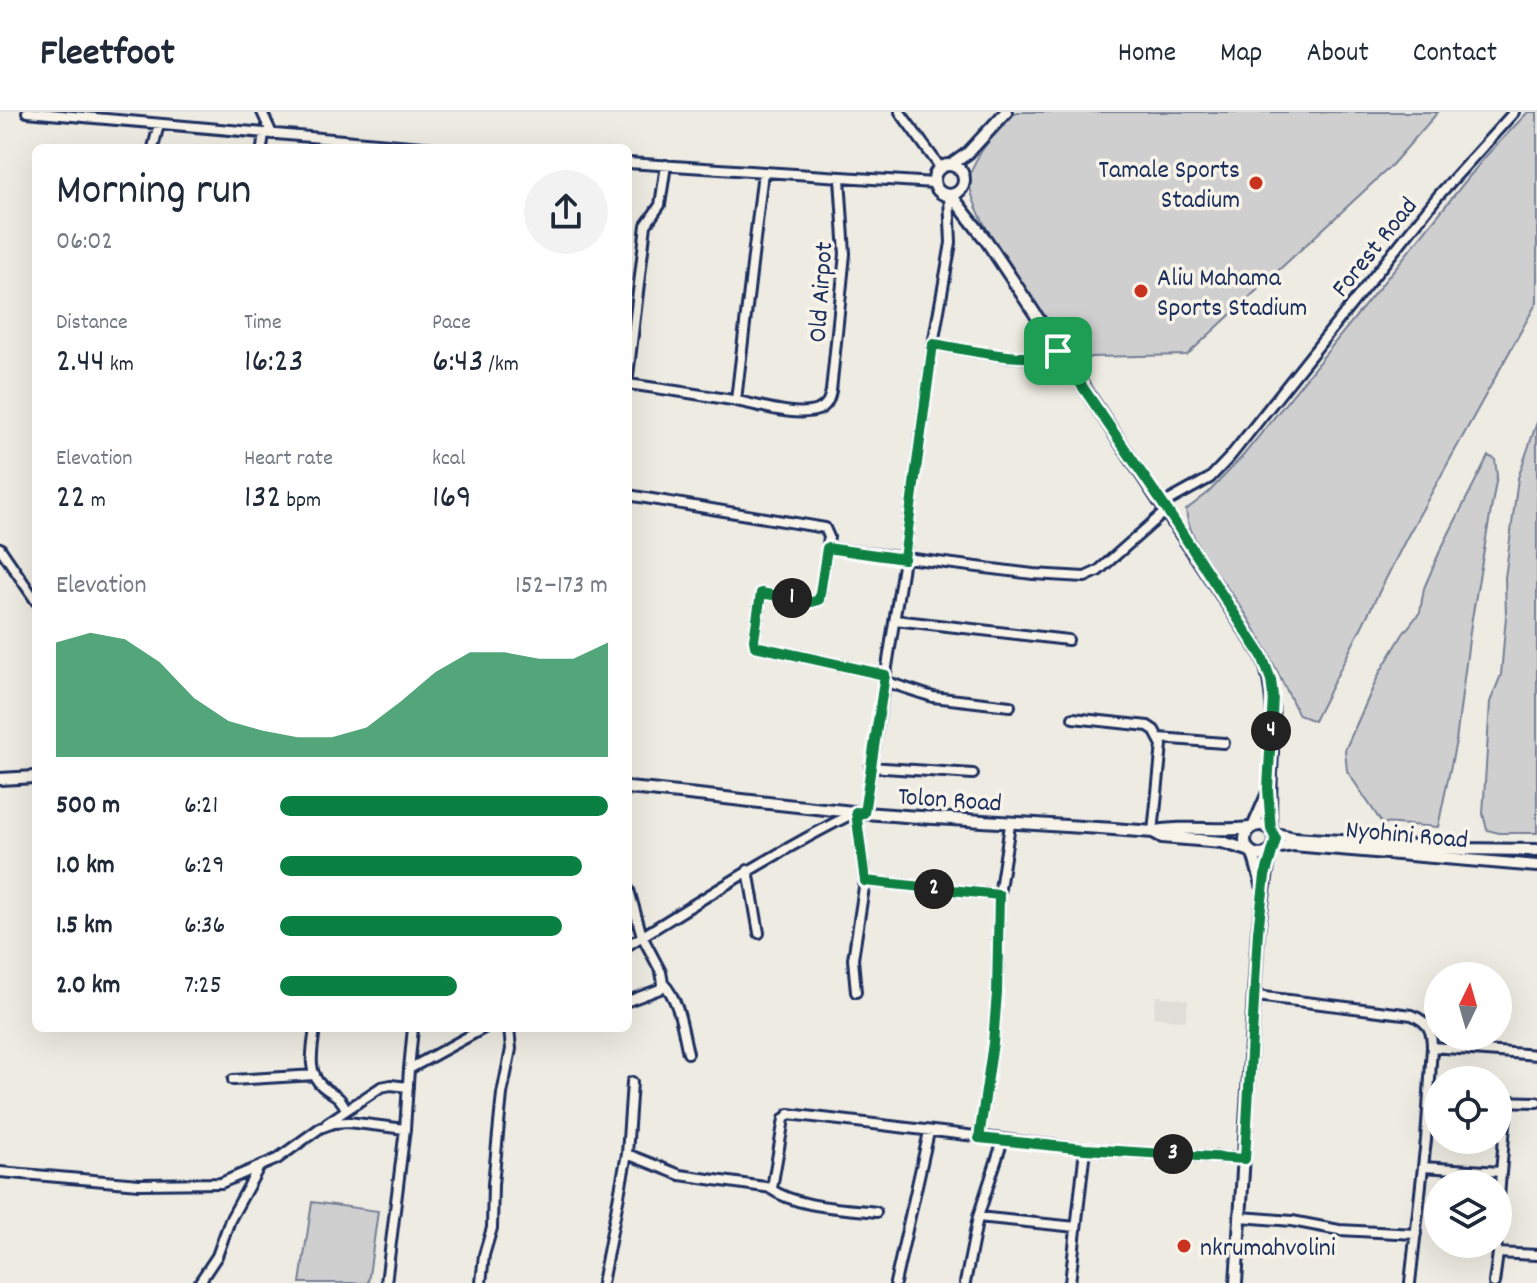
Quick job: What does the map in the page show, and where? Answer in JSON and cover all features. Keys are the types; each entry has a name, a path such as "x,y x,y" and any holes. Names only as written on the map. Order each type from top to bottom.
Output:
{"main road":[{"path":"1006,112 968,153 934,175 934,183 971,218 1165,507 1262,656 1268,670 1273,696 1268,789 1273,831 1263,890 1236,1283"},
{"path":"950,195 963,180 968,153"},
{"path":"946,166 958,168 971,218"},
{"path":"0,779 32,777"},
{"name":"Tolon Road","path":"632,788 745,798 860,813 1153,832"},
{"path":"1263,890 1245,840 1268,789"},
{"path":"1153,832 1166,829 1223,831 1263,824 1273,831"},
{"name":"Nyohini Road","path":"1273,831 1295,838 1461,849 1537,850"},
{"path":"1153,832 1162,837 1222,842 1261,855 1272,850"},
{"name":"Nyohini Road","path":"1272,850 1293,845 1537,866"}],"street":[{"path":"27,112 350,144"},
{"path":"262,112 268,134 264,144"},
{"path":"900,112 946,166"},
{"name":"Forest Road","path":"827,548 1033,574 1085,577 1098,571 1165,507 1210,478 1229,458 1438,196 1514,112"},
{"path":"154,144 159,124"},
{"path":"632,163 934,183"},
{"path":"632,342 646,225 660,205 666,165"},
{"path":"632,385 736,400 763,172"},
{"name":"Old Airpot","path":"736,400 777,409 814,411 829,402 845,254 840,178"},
{"path":"856,992 853,959 865,881 860,813 895,620 933,344 951,243 950,195"},
{"path":"933,344 1031,357 1050,357 1058,351"},
{"path":"632,496 825,528 829,532 819,600 812,602 761,593 755,646 885,678 933,697 1010,706"},
{"path":"0,548 32,595"},
{"path":"895,620 1068,640"},
{"path":"1073,718 1148,726 1154,730 1162,745 1153,832"},
{"path":"1159,738 1224,743"},
{"path":"870,767 973,774"},
{"path":"632,942 748,870 860,813"},
{"path":"979,1138 995,1018 999,895 1010,825"},
{"path":"748,870 759,933"},
{"path":"865,881 999,895"},
{"path":"632,901 642,936 682,1021 688,1053"},
{"path":"632,1000 660,989 663,983"},
{"path":"1256,996 1412,1015 1424,1022"},
{"path":"315,1032 312,1067 315,1075 323,1087 339,1095 346,1109"},
{"path":"386,1283 405,1129 413,1032"},
{"path":"409,1069 477,1032"},
{"path":"481,1283 484,1255 492,1228 502,1094 511,1049 509,1032"},
{"path":"1471,1050 1537,1055"},
{"path":"233,1080 315,1075"},
{"path":"602,1283 627,1154 632,1082"},
{"path":"0,1172 116,1182 221,1183 277,1159 381,1087 408,1087"},
{"path":"1512,1101 1537,1102"},
{"path":"769,1188 773,1185 787,1115 1085,1149 1245,1159"},
{"path":"320,1128 348,1122 405,1129"},
{"path":"895,1283 929,1132"},
{"path":"965,1283 978,1217 1003,1140"},
{"path":"1070,1283 1085,1149"},
{"path":"627,1154 680,1175 769,1188 777,1194 821,1205 876,1212"},
{"path":"1410,1283 1425,1154"},
{"path":"1423,1167 1470,1170"},
{"path":"199,1283 217,1256 230,1220 258,1168"},
{"path":"978,1217 1076,1227"},
{"path":"1241,1217 1292,1221 1339,1230 1416,1234"},
{"path":"1512,1251 1537,1255"},
{"path":"1494,1283 1496,1258"}],"shaded area":[{"name":"Aliu Mahama Sports Stadium","path":"1016,112 1438,112 1390,167 1187,355 1091,357 1074,363 994,242 972,193 970,177 977,159"},
{"path":"1528,112 1537,112 1537,302 1406,539 1314,721 1299,715 1254,628 1194,538 1186,510 1209,492 1242,457 1485,157"},
{"path":"1537,422 1537,833 1499,833 1487,830 1483,814 1490,702 1501,675 1506,616 1505,578 1518,478"},
{"path":"1488,456 1495,459 1497,476 1471,624 1456,741 1438,827 1382,823 1347,771 1345,750 1380,672 1420,612 1424,588 1440,551"},
{"path":"1156,996 1188,1000 1185,1021 1153,1017"},
{"path":"312,1202 378,1211 368,1283 300,1283"}],"waterway":[{"path":"1511,857 1537,859"}],"place":[{"name":"Tamale Sports Stadium","path":"1256,183"},
{"name":"Aliu Mahama Sports Stadium","path":"1141,291"},
{"name":"nkrumahvolini","path":"1184,1246"}],"route":[{"path":"933,344 1031,357 1050,357 1058,351 1224,596 1262,656 1271,680 1273,696 1268,789 1271,829 1276,839 1265,876 1258,931 1245,1159 1085,1149 979,1138 993,1043 999,895 865,881 856,812 864,813 885,675 755,646 761,593 812,602 819,600 827,548 904,559 933,344"}]}
